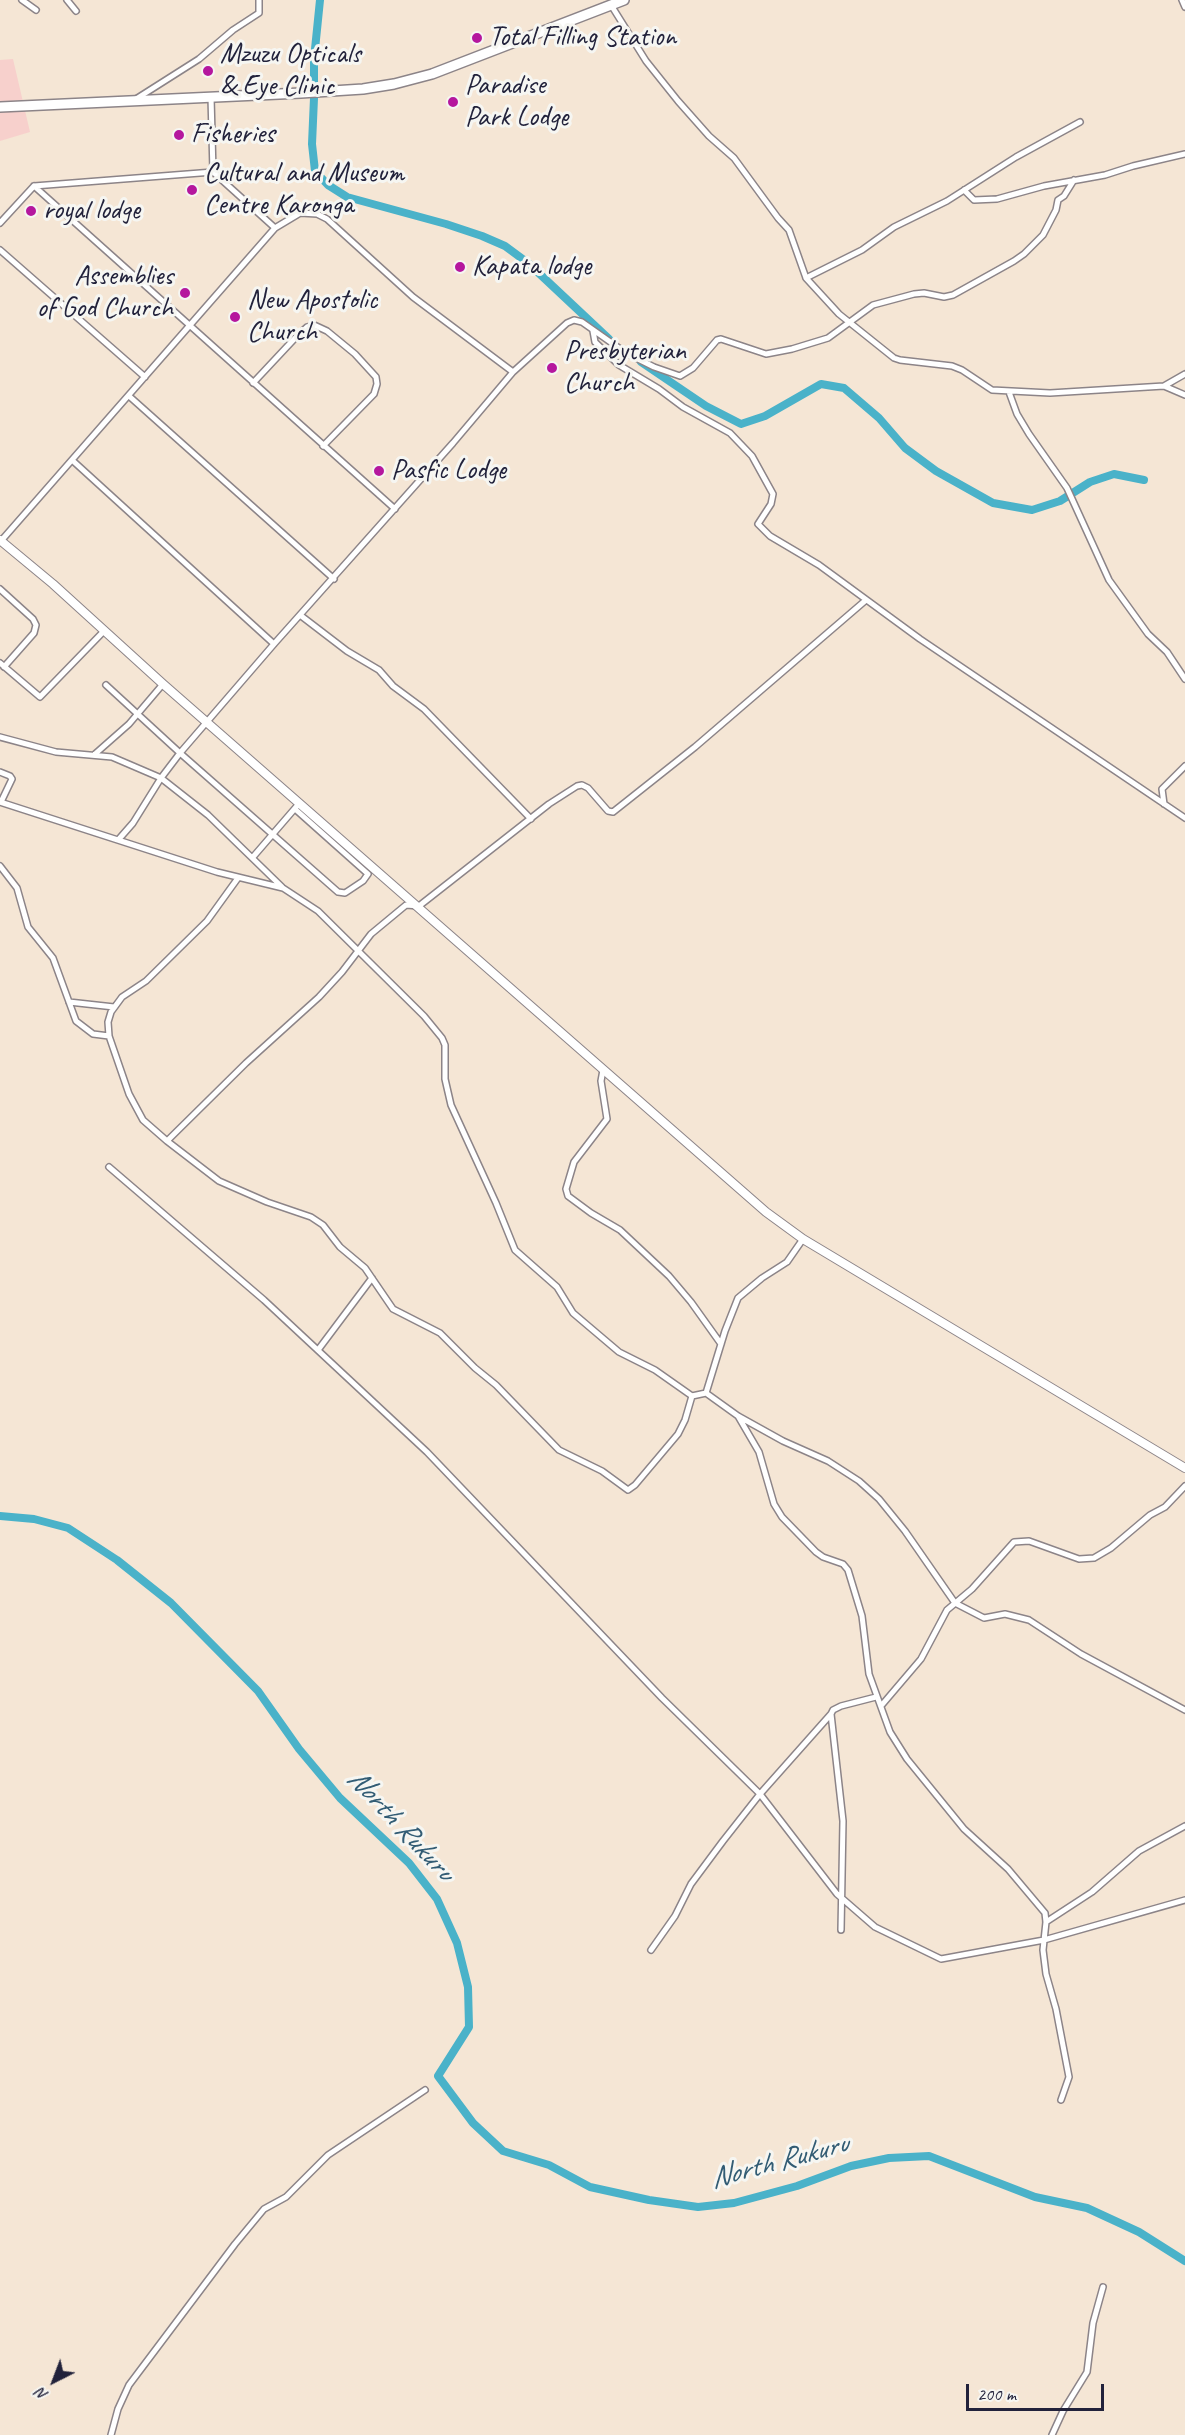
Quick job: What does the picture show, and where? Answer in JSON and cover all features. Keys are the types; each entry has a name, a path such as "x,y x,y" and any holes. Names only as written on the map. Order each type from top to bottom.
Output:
{"highway":[{"path":"0,107 322,92 394,84 432,74 624,0"}],"main road":[{"path":"0,541 53,584 208,721 297,805 419,906 766,1212 803,1239 1185,1468"}],"street":[{"path":"22,0 36,10"},
{"path":"67,0 76,11"},
{"path":"134,101 199,59 233,30 259,13 259,0"},
{"path":"1182,0 1185,7"},
{"path":"611,5 646,61 683,108 734,158 778,219 786,225 806,278 849,322 894,358 952,366 992,390 1010,392 1050,393 1164,386 1185,374"},
{"path":"211,97 213,172 275,228"},
{"path":"806,278 862,250 894,227 964,190 1016,157 1080,122"},
{"path":"964,190 974,200 997,199 1074,180 1104,176 1133,166 1185,154"},
{"path":"0,223 34,186 213,172"},
{"path":"118,839 133,823 161,777 180,753 274,644 334,579 513,372 571,321 582,322 626,353 654,367 681,376 693,368 717,340 721,339 756,351 773,354 822,340 869,307 897,297 924,293 944,297 953,296 1014,261 1043,235 1056,210 1058,200 1064,196 1074,180"},
{"path":"34,186 395,509"},
{"path":"0,541 275,228 300,213 316,214 327,219 413,297 513,372"},
{"path":"0,250 145,377"},
{"path":"254,383 307,327 314,325 327,331 355,354 376,377 378,384 374,394 323,446"},
{"path":"592,331 598,346 624,369 733,436 757,463 773,494 771,504 761,518 759,526 920,639 1185,818"},
{"path":"1164,386 1185,395"},
{"path":"1010,392 1017,414 1067,488 1109,580 1146,630 1167,652 1185,679"},
{"path":"129,396 334,579"},
{"path":"72,460 274,644"},
{"path":"0,589 33,619 36,625 34,633 2,665 40,697 104,631"},
{"path":"167,1141 193,1118 246,1063 319,997 375,930 406,905 419,906 549,804 582,785 591,791 608,811 613,812 695,747 866,600"},
{"path":"300,615 347,651 379,670 393,686 423,708 531,819"},
{"path":"95,754 129,724 164,684"},
{"path":"106,685 136,714 274,834 338,892 345,893 363,881 368,874 297,805 274,834 253,857"},
{"path":"0,737 56,752 112,757 161,777 208,815 283,888 318,911 424,1016 445,1045 445,1079 451,1105 515,1250 557,1287 573,1313 619,1352 655,1370 692,1396 706,1394 738,1416 783,1441 828,1461 860,1480 905,1531 955,1603 984,1618 1005,1614 1029,1620 1081,1654 1185,1710"},
{"path":"1164,804 1162,789 1185,766"},
{"path":"0,772 12,779 1,802 238,878 283,888"},
{"path":"0,866 17,888 28,927 53,958 74,1018 84,1028 99,1036 109,1036"},
{"path":"238,878 207,921 146,981 122,998 114,1007 108,1022 109,1036 125,1084 139,1113 159,1136 219,1180 267,1202 311,1217 323,1225 340,1247 357,1260 393,1309 440,1333 475,1368 496,1385 559,1450 602,1470 628,1490 678,1434 692,1396"},
{"path":"69,1002 114,1007"},
{"path":"603,1070 601,1081 607,1119 574,1162 566,1189 568,1196 620,1230 674,1281 721,1344"},
{"path":"109,1167 219,1261 427,1452 662,1698 760,1794 842,1898 875,1927 941,1959 1044,1940 1185,1900"},
{"path":"706,1394 738,1298 753,1284 787,1262 803,1239"},
{"path":"318,1350 372,1278"},
{"path":"738,1416 759,1452 774,1504 782,1517 816,1552 843,1564 848,1570 862,1616 869,1674 890,1732 907,1759 964,1829 1008,1869 1042,1909 1046,1922 1044,1940 1046,1974 1069,2072 1069,2081 1061,2100"},
{"path":"881,1706 921,1659 941,1619 972,1589 1014,1542 1029,1541 1078,1560 1094,1558 1111,1548 1150,1515 1165,1507 1185,1486"},
{"path":"651,1950 675,1916 691,1884 760,1794 833,1710 876,1696"},
{"path":"831,1714 843,1821 841,1930"},
{"path":"1046,1922 1092,1892 1139,1851 1185,1827"},
{"path":"111,2435 118,2409 129,2385 235,2244 264,2210 286,2197 328,2155 425,2090"},
{"path":"1052,2435 1086,2372 1093,2323 1103,2287"}],"shaded area":[{"path":"13,59 30,132 0,141 0,60"}],"waterway":[{"path":"314,88 314,59 320,0"},
{"path":"314,98 312,144 315,171 328,185 347,197 446,224 505,246 528,263 609,339"},
{"path":"641,362 706,406 741,424 765,416 821,384 844,388 879,418 905,448 936,471 993,503 1032,510 1060,501 1090,482 1114,474 1144,480"},
{"name":"North Rukuru","path":"0,1516 34,1519 68,1528 117,1560 171,1603 258,1691 299,1749 340,1798 409,1863 437,1899 457,1943 468,1987 469,2027 438,2076 473,2123 503,2151 549,2165 590,2187 649,2200 698,2207 734,2203 797,2186 851,2166 889,2158 929,2156 1035,2197 1087,2208 1139,2232 1185,2261"}],"place":[{"name":"Total Filling Station","path":"477,38"},
{"name":"Mzuzu Opticals & Eye Clinic","path":"208,71"},
{"name":"Paradise Park Lodge","path":"453,102"},
{"name":"Fisheries","path":"179,135"},
{"name":"Cultural and Museum Centre Karonga","path":"192,190"},
{"name":"royal lodge","path":"31,211"},
{"name":"Kapata lodge","path":"460,267"},
{"name":"Assemblies of God Church","path":"185,293"},
{"name":"New Apostolic Church","path":"235,317"},
{"name":"Presbyterian Church","path":"552,368"},
{"name":"Pasfic Lodge","path":"379,471"}]}
